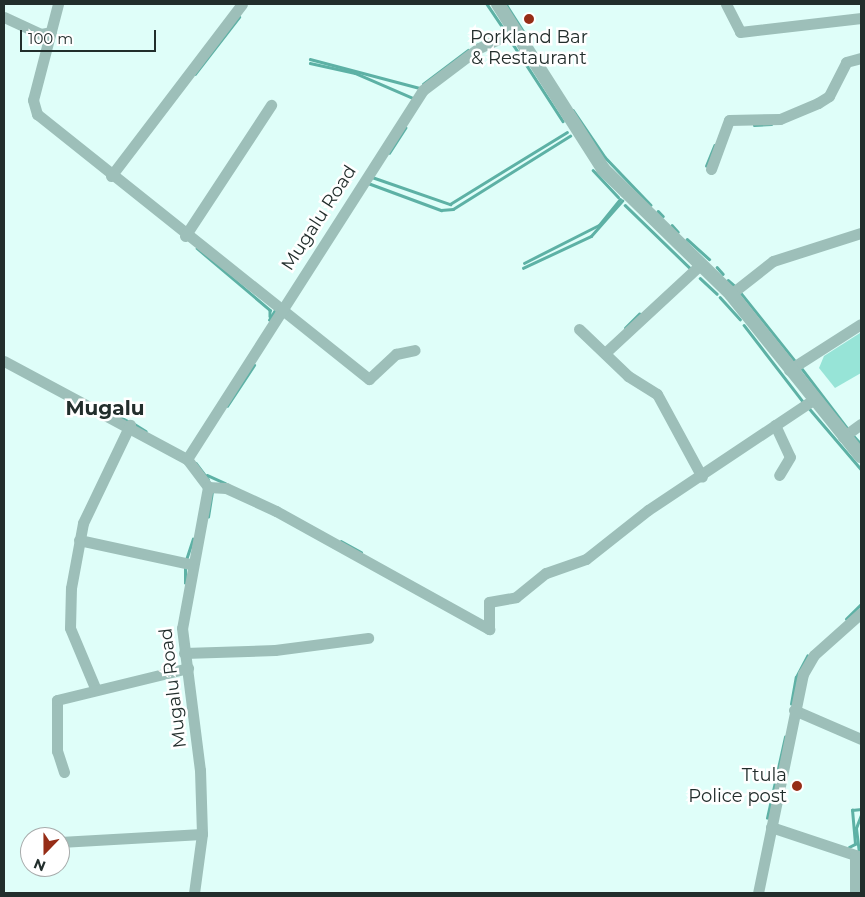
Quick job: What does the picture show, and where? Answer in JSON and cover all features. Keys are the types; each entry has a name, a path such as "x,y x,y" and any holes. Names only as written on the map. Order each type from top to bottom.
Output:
{"street":[{"path":"58,4 34,108 111,176 185,236 369,379 396,354 415,350"},
{"path":"111,176 242,4"},
{"path":"498,4 603,169 731,294 813,400 861,456"},
{"path":"726,4 740,32 861,18"},
{"path":"4,17 41,34 51,32"},
{"name":"Mugalu Road","path":"187,459 423,90 479,48 516,31"},
{"path":"711,170 729,120 780,118 818,103 829,96 846,62 861,58"},
{"path":"185,236 271,105"},
{"path":"731,294 773,261 861,233"},
{"path":"605,352 701,264"},
{"path":"789,370 861,324"},
{"path":"579,329 628,376 657,394 702,477"},
{"path":"4,361 130,426 187,459 208,487 226,488 319,533 486,630 491,627 489,602 526,593 546,573 586,559 648,510 702,477 813,400"},
{"path":"843,437 861,424"},
{"path":"775,425 790,457 779,475"},
{"path":"96,690 70,628 79,540 92,498 113,466 130,426"},
{"name":"Mugalu Road","path":"194,893 202,834 200,770 182,628 190,564 208,487"},
{"path":"79,540 190,564"},
{"path":"758,893 794,710 808,663 860,617"},
{"path":"184,653 275,650 368,638"},
{"path":"64,772 57,750 55,704 60,698 188,668"},
{"path":"794,710 861,739"},
{"path":"771,827 858,856 855,893"},
{"path":"70,841 202,834"}],"green space":[{"path":"860,333 861,373 835,388 819,368 824,356"}],"waterway":[{"path":"487,4 504,29 499,33"},
{"path":"506,4 529,40"},
{"path":"195,74 239,17"},
{"path":"509,38 563,121"},
{"path":"423,84 468,50"},
{"path":"310,59 420,88"},
{"path":"310,63 355,73 413,98"},
{"path":"573,110 605,157 651,205"},
{"path":"754,125 771,124"},
{"path":"389,153 405,128"},
{"path":"372,177 450,204 567,132"},
{"path":"368,183 441,210 453,209 570,136"},
{"path":"706,166 714,146"},
{"path":"593,170 618,197"},
{"path":"524,263 599,225 620,199"},
{"path":"523,268 591,236 622,201"},
{"path":"625,205 690,268"},
{"path":"658,211 663,216"},
{"path":"672,225 678,232"},
{"path":"687,239 709,259"},
{"path":"197,248 270,310 270,316"},
{"path":"717,267 723,274"},
{"path":"700,278 717,294"},
{"path":"728,280 735,286"},
{"path":"741,293 796,362"},
{"path":"720,297 740,319"},
{"path":"269,320 275,310"},
{"path":"625,328 639,314"},
{"path":"744,325 804,403"},
{"path":"227,406 254,365"},
{"path":"800,366 848,429"},
{"path":"809,408 861,469"},
{"path":"109,411 128,421"},
{"path":"133,423 146,431"},
{"path":"853,435 861,444"},
{"path":"196,463 208,479"},
{"path":"207,475 225,483"},
{"path":"208,517 212,493"},
{"path":"186,560 193,539"},
{"path":"341,541 361,552"},
{"path":"185,567 185,583"},
{"path":"846,619 861,604"},
{"path":"791,704 796,677 807,656"},
{"path":"767,818 785,737"},
{"path":"849,847 855,844 852,810 861,809"},
{"path":"859,853 856,828 861,815"}],"place":[{"name":"Porkland Bar & Restaurant","path":"529,19"},
{"name":"Ttula Police post","path":"797,786"}],"district":[{"name":"Mugalu","path":"105,408"}]}
